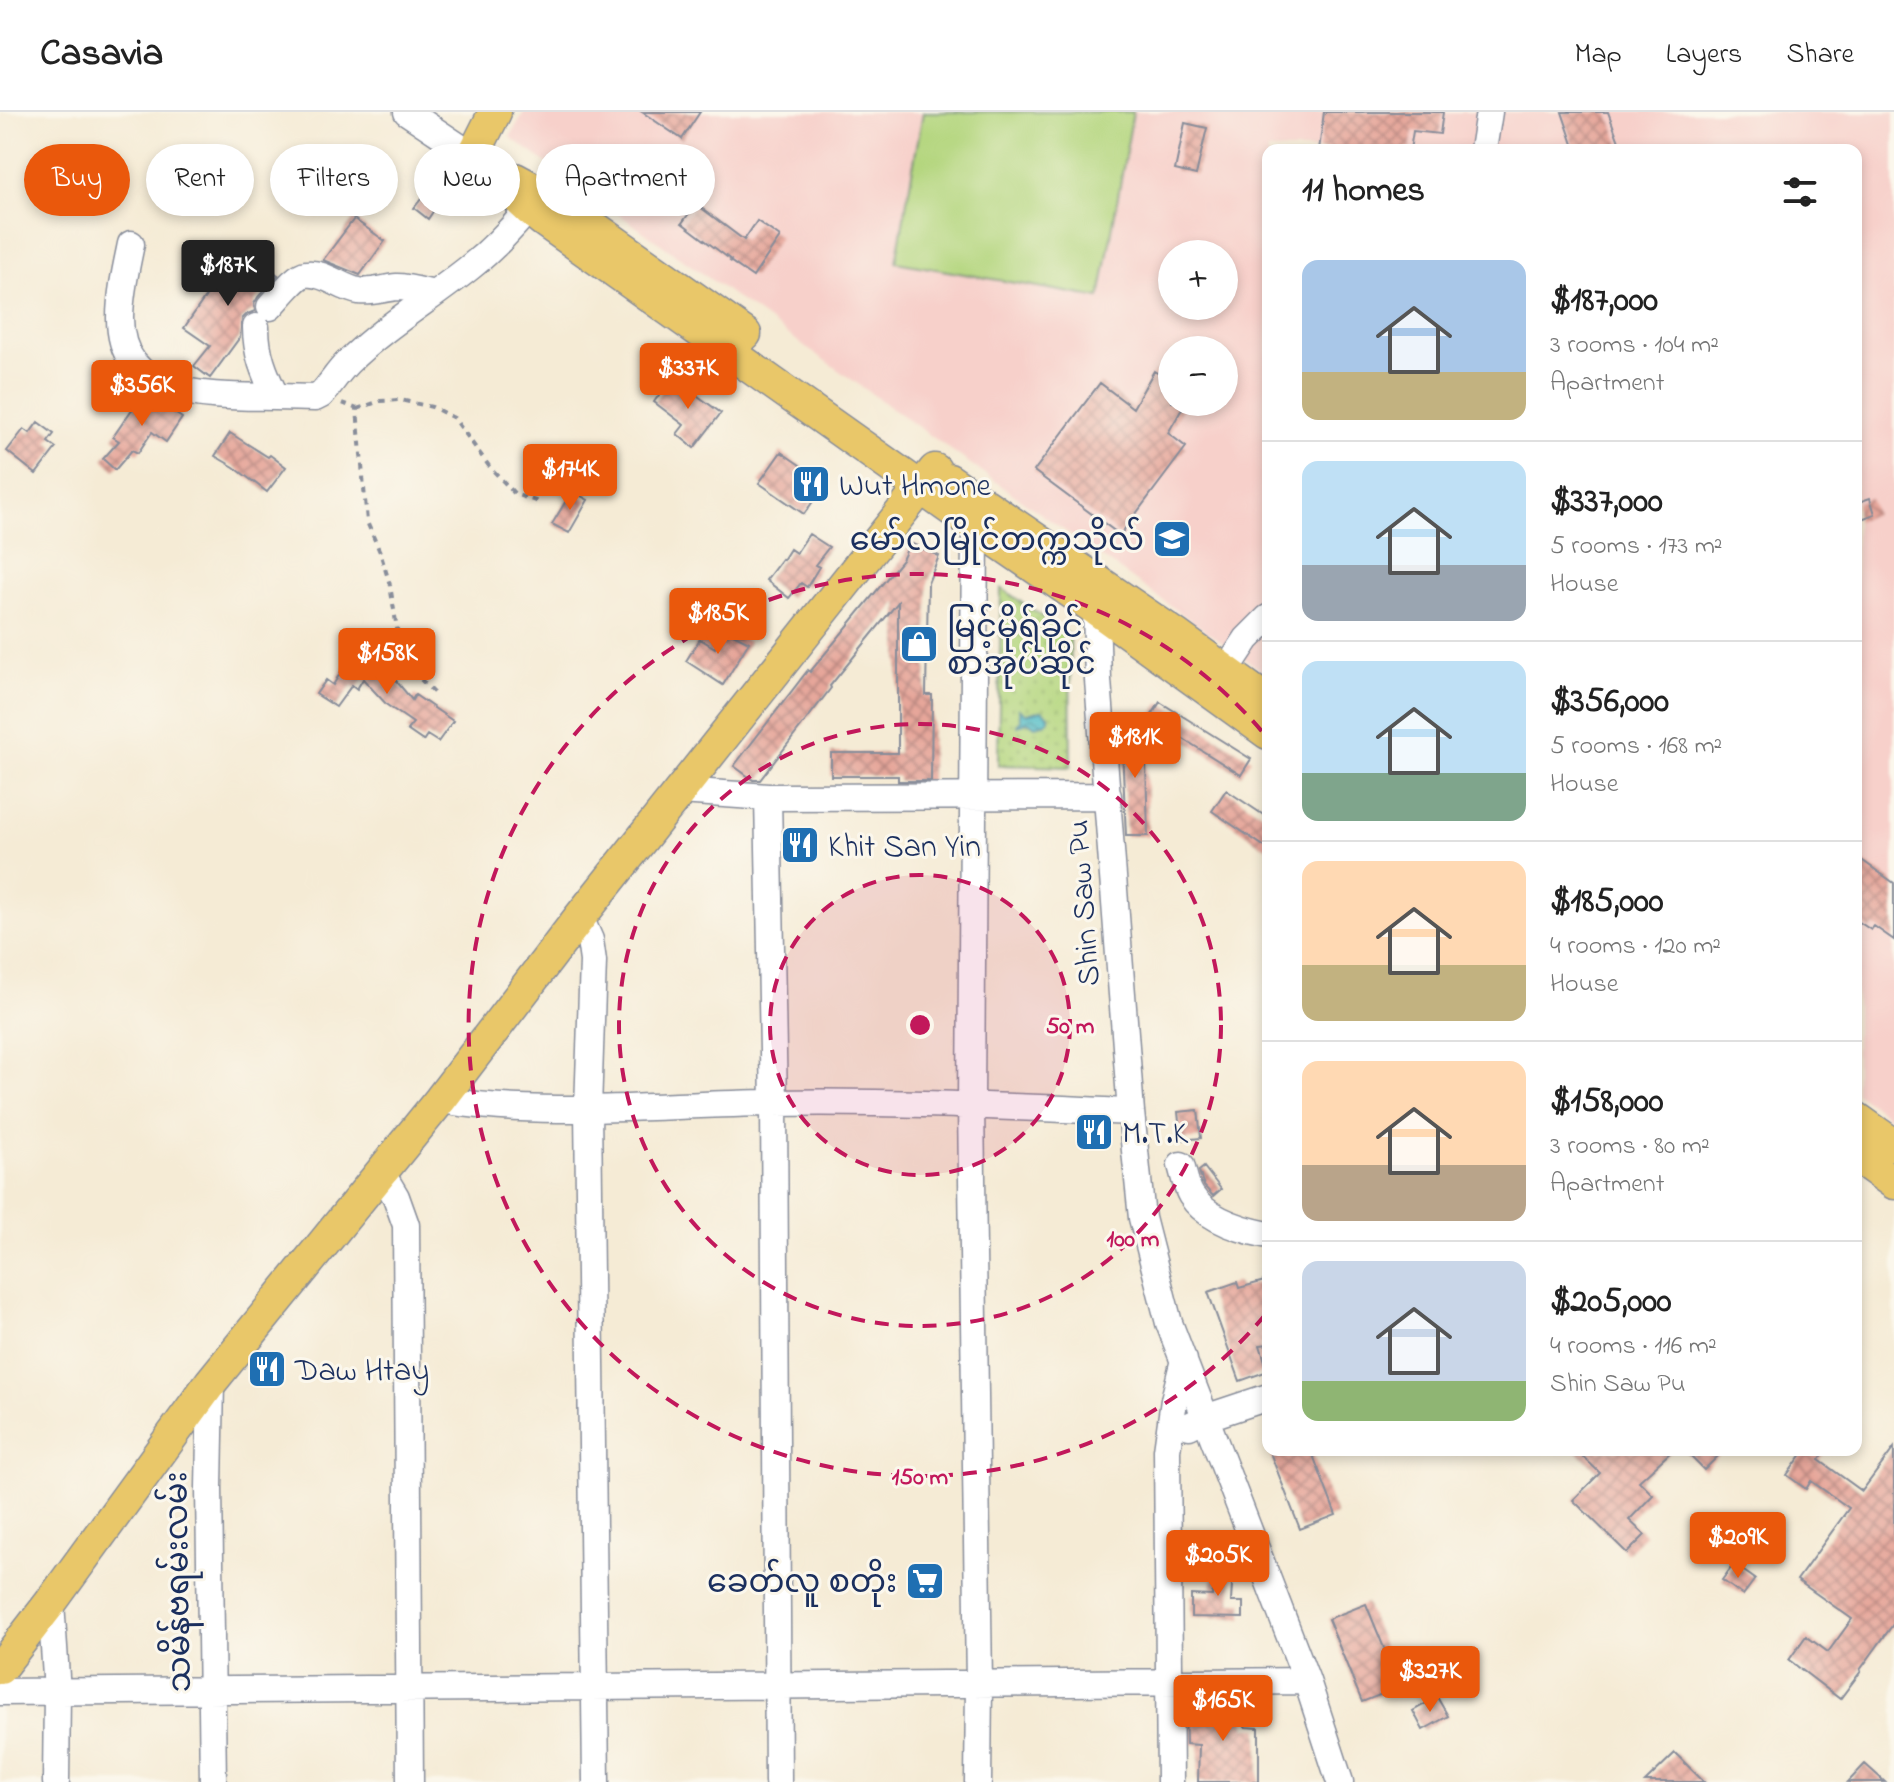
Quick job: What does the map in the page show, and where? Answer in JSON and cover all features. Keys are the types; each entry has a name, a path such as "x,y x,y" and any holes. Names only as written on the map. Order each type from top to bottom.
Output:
{"main road":[{"path":"479,144 495,112"},
{"path":"520,190 535,201 560,203 980,515 1096,609 1219,682 1262,700"},
{"path":"0,1668 211,1382 440,1100 580,917 929,478"},
{"path":"980,515 1176,635 1262,727"},
{"path":"1862,1122 1894,1145"},
{"path":"1862,1165 1894,1183"}],"street":[{"path":"407,112 455,144"},
{"path":"1484,144 1489,112"},
{"path":"131,244 122,291 121,330 130,358 148,378 166,387 194,394 315,398 321,395 347,363 386,329 471,267 535,201"},
{"path":"276,397 262,369 256,341 263,317 300,276 308,273 318,275 357,291 396,287 433,294"},
{"path":"978,1782 971,1105 980,515"},
{"name":"Shin Saw Pu","path":"1096,609 1098,680 1142,1218 1169,1323 1307,1681 1340,1782"},
{"path":"1219,682 1247,639 1262,624"},
{"path":"680,791 768,797 1108,796"},
{"path":"768,797 774,1103 778,1782"},
{"path":"580,917 590,940 593,961 588,1109 596,1782"},
{"path":"440,1100 477,1106 588,1109 774,1103 971,1105 1131,1112"},
{"path":"1181,1165 1191,1195 1208,1213 1262,1234"},
{"path":"381,1172 396,1197 406,1225 410,1782"},
{"path":"1170,1782 1167,1465 1174,1400 1184,1360"},
{"name":"သမိန်ဗရမ်းလမ်း","path":"211,1382 209,1488 213,1782"},
{"path":"1169,1435 1205,1418 1262,1399"},
{"path":"51,1602 57,1692 56,1782"},
{"path":"0,1692 1307,1681"}],"path":[{"path":"321,395 357,409 380,401 400,400 432,407 454,418 489,466 515,494 541,503"},
{"path":"357,409 367,522 390,585 402,660 437,696"}],"shaded area":[{"name":"မော်လမြိုင်တက္ကသိုလ်","path":"524,112 1894,112 1894,1120 1862,1097 1862,144 1262,144 1262,671 621,216 715,216 715,144 536,144 536,155 510,137"}],"green space":[{"path":"923,112 1133,112 1100,298 896,262"},
{"path":"1001,588 1070,636 1071,767 998,765"}],"water":[{"path":"1019,709 1027,714 1042,710 1049,720 1035,726 1026,722 1018,726 1021,720"}],"building":[{"path":"642,112 700,112 682,139"},
{"path":"1324,112 1443,112 1440,134 1413,131 1411,144 1320,144"},
{"path":"1562,112 1608,112 1620,144 1573,144"},
{"path":"1185,123 1207,128 1196,175 1175,170"},
{"path":"687,216 712,216 744,240 757,221 780,237 753,277 682,223"},
{"path":"354,219 385,241 360,275 323,260"},
{"path":"239,248 278,275 258,297 254,304 255,311 242,319 240,337 210,378 194,366 210,346 184,328"},
{"path":"1154,371 1158,373 1158,416 1178,416 1168,433 1186,447 1120,535 1034,471 1100,383 1133,408"},
{"path":"672,377 721,413 694,448 677,434 684,425 654,402"},
{"path":"144,392 182,418 166,442 152,432 138,453 132,450 115,470 103,459 119,441 113,437"},
{"path":"38,422 54,434 48,442 56,448 36,474 7,451 24,429 30,433"},
{"path":"230,433 286,467 267,492 215,456"},
{"path":"781,452 826,483 804,514 759,483"},
{"path":"572,491 588,500 569,533 552,524"},
{"path":"1870,498 1875,514 1862,519 1862,501"},
{"path":"809,534 829,547 815,565 819,567 807,587 801,583 789,598 766,580 790,549 796,553"},
{"path":"910,543 939,556 928,583 926,695 932,695 931,781 898,781 898,776 831,776 831,753 898,753 898,602 760,780 753,780 734,766 808,670 810,672 902,560"},
{"path":"725,630 749,642 723,685 686,661 700,639 715,648"},
{"path":"355,649 388,671 412,700 415,695 453,721 438,742 427,735 423,741 407,730 413,723 387,705 363,679 357,689 352,685 336,707 316,694 326,680 333,685"},
{"path":"1160,702 1251,759 1241,775 1150,718"},
{"path":"1145,725 1148,836 1126,836 1121,726"},
{"path":"1226,790 1262,814 1262,845 1212,811"},
{"path":"1862,860 1894,883 1894,940 1874,926 1871,930 1862,924"},
{"path":"1198,1110 1201,1138 1181,1140 1178,1112"},
{"path":"1204,1167 1221,1189 1213,1196 1204,1186 1199,1171"},
{"path":"1237,1282 1239,1288 1262,1282 1262,1373 1240,1381 1208,1292"},
{"path":"1894,1448 1894,1623 1840,1699 1789,1660 1806,1636 1828,1652 1852,1619 1797,1580 1849,1508 1811,1481 1806,1489 1787,1475 1801,1456 1822,1456 1819,1460 1862,1491"},
{"path":"1271,1456 1313,1456 1336,1515 1300,1529"},
{"path":"1582,1456 1666,1456 1639,1481 1653,1495 1629,1520 1645,1535 1627,1553 1573,1500 1600,1473"},
{"path":"1690,1456 1718,1456 1704,1470"},
{"path":"1734,1564 1755,1579 1743,1595 1722,1580"},
{"path":"1214,1565 1233,1567 1231,1602 1243,1602 1243,1618 1191,1617 1191,1595 1212,1596"},
{"path":"1366,1604 1400,1687 1362,1702 1328,1619"},
{"path":"1437,1697 1448,1716 1423,1730 1413,1711"},
{"path":"1185,1703 1246,1705 1245,1727 1259,1728 1259,1782 1198,1782 1199,1745 1186,1744"},
{"path":"1675,1753 1704,1782 1645,1782"},
{"path":"1865,1764 1885,1782 1848,1782"}],"place":[{"name":"Wut Hmone","path":"811,484"},
{"name":"မော်လမြိုင်တက္ကသိုလ်","path":"1172,539"},
{"name":"မြင့်မိုရ်ခိုင် စာအုပ်ဆိုင်","path":"919,644"},
{"name":"Khit San Yin","path":"800,845"},
{"name":"M.T.K","path":"1094,1132"},
{"name":"Daw Htay","path":"267,1369"},
{"name":"ခေတ်လူ စတိုး","path":"925,1581"}]}
